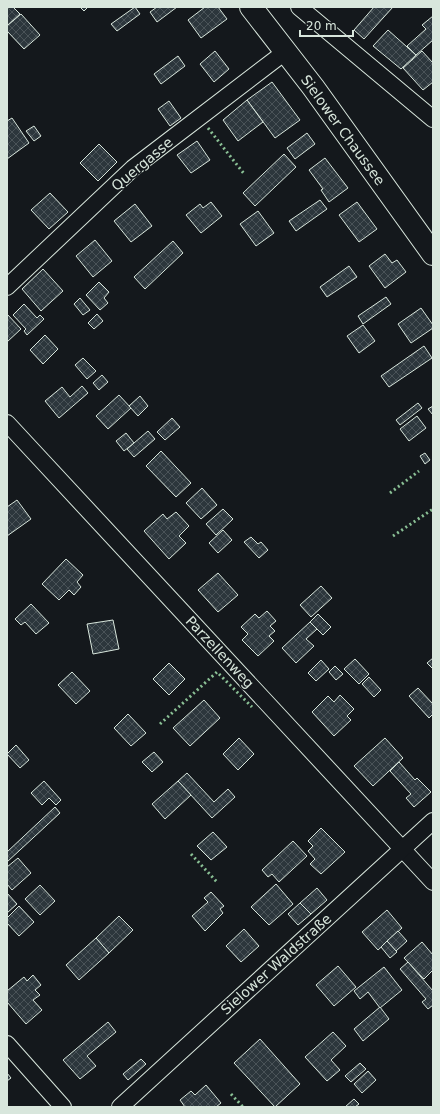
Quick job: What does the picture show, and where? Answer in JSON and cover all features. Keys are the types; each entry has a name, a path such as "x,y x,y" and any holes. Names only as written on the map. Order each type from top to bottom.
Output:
{"main road":[{"name":"Sielower Chaussee","path":"251,7 313,87 433,254"}],"street":[{"path":"299,7 433,119"},
{"name":"Quergasse","path":"7,287 134,168 285,52"},
{"name":"Parzellenweg","path":"7,423 433,882"},
{"name":"Sielower Waldstraße","path":"120,1107 433,821"},
{"path":"7,1044 63,1107"}],"building":[{"path":"7,7 13,7 20,14 8,25 7,24"},
{"path":"80,7 88,7 84,11"},
{"path":"135,7 140,14 117,31 111,24"},
{"path":"157,7 177,7 157,22 150,12"},
{"path":"205,7 218,7 227,19 201,38 188,20"},
{"path":"374,7 393,7 364,39 354,30"},
{"path":"21,14 40,35 24,49 7,31 7,26"},
{"path":"433,16 433,40 416,55 407,46 426,29 422,25"},
{"path":"388,30 416,55 401,69 373,46"},
{"path":"215,51 229,69 214,82 200,64"},
{"path":"422,51 433,63 433,82 423,90 403,68"},
{"path":"178,56 185,66 161,84 154,74"},
{"path":"272,82 300,120 275,138 247,100"},
{"path":"247,100 263,122 238,141 223,120"},
{"path":"169,101 181,118 170,126 158,109"},
{"path":"12,118 29,143 7,159 7,121"},
{"path":"34,126 41,136 34,141 26,131"},
{"path":"307,133 315,144 295,159 287,148"},
{"path":"197,141 210,160 191,173 177,155"},
{"path":"99,144 117,162 98,181 80,163"},
{"path":"284,154 296,167 255,206 243,193"},
{"path":"325,158 348,188 329,202 321,190 323,189 309,170"},
{"path":"50,193 68,212 49,229 31,210"},
{"path":"320,200 327,209 296,231 289,221"},
{"path":"211,202 222,216 201,233 186,215 200,204 203,208"},
{"path":"357,202 377,229 359,242 339,215"},
{"path":"135,204 152,226 131,242 114,221"},
{"path":"258,211 274,233 256,246 240,224"},
{"path":"95,240 112,261 93,277 76,256"},
{"path":"173,241 183,253 145,289 134,277"},
{"path":"385,254 392,263 397,260 406,272 385,288 369,266"},
{"path":"349,266 357,277 327,297 320,287"},
{"path":"43,269 63,291 41,311 22,289"},
{"path":"99,282 109,292 104,298 108,303 100,310 86,295"},
{"path":"386,297 391,304 363,324 358,316"},
{"path":"80,298 90,310 83,315 74,304"},
{"path":"24,304 37,318 40,315 44,319 27,335 24,331 26,329 13,315"},
{"path":"421,308 433,325 433,328 411,343 398,324"},
{"path":"7,314 21,329 7,342"},
{"path":"97,314 103,321 94,329 88,323"},
{"path":"363,325 375,341 359,353 347,336"},
{"path":"45,335 58,349 43,364 30,350"},
{"path":"424,346 432,358 389,387 381,376"},
{"path":"83,358 96,371 87,379 75,365"},
{"path":"102,375 108,382 99,390 93,383"},
{"path":"82,386 88,393 59,418 45,401 62,387 70,397"},
{"path":"119,395 131,408 108,429 96,416"},
{"path":"140,396 148,406 138,416 129,406"},
{"path":"418,403 422,408 400,425 396,420"},
{"path":"433,406 433,415 428,409"},
{"path":"417,416 426,428 409,441 400,429"},
{"path":"172,418 180,427 165,440 157,432"},
{"path":"148,431 155,439 134,457 127,449"},
{"path":"126,433 134,443 124,451 116,441"},
{"path":"161,451 191,483 176,497 146,466"},
{"path":"425,453 430,460 425,464 420,456"},
{"path":"202,488 217,505 201,519 186,503"},
{"path":"17,500 31,519 7,536 7,507"},
{"path":"223,509 233,519 216,535 206,524"},
{"path":"176,512 189,526 179,536 186,543 169,559 144,531 163,514 167,519"},
{"path":"223,530 232,540 218,553 209,543"},
{"path":"251,537 258,544 261,542 268,550 259,558 244,542"},
{"path":"66,559 83,575 77,582 81,587 74,595 69,590 59,600 42,584"},
{"path":"218,573 238,595 218,612 198,590"},
{"path":"321,586 332,598 311,617 300,605"},
{"path":"31,604 49,623 36,634 25,622 21,625 15,619"},
{"path":"267,611 276,621 270,626 275,631 269,636 274,641 258,656 242,640 248,634 241,627 255,614 259,618"},
{"path":"318,614 331,627 323,635 310,622"},
{"path":"113,620 119,649 93,654 87,624"},
{"path":"310,622 317,629 306,639 314,646 296,663 282,648"},
{"path":"433,658 433,669 427,663"},
{"path":"355,659 369,674 359,684 344,669"},
{"path":"321,660 329,669 316,681 308,673"},
{"path":"169,663 185,679 169,695 153,679"},
{"path":"335,666 343,674 336,680 329,672"},
{"path":"72,672 90,691 76,704 58,685"},
{"path":"369,677 381,690 374,697 362,684"},
{"path":"418,688 433,704 433,714 429,718 409,696"},
{"path":"340,695 354,709 347,716 351,720 334,736 312,712 328,696 334,702"},
{"path":"204,700 220,718 190,746 173,728"},
{"path":"128,714 146,733 131,746 114,728"},
{"path":"239,738 254,754 238,770 223,754"},
{"path":"385,738 403,758 373,786 354,766"},
{"path":"16,745 29,760 20,768 7,754"},
{"path":"154,752 163,762 152,772 142,762"},
{"path":"399,762 415,780 417,778 431,792 414,807 406,798 411,794 390,771"},
{"path":"187,773 214,802 228,789 235,797 212,818 178,781"},
{"path":"44,781 61,800 56,805 49,798 42,805 31,793"},
{"path":"178,781 191,795 165,819 152,804"},
{"path":"55,807 60,813 7,862 7,852"},
{"path":"321,828 345,852 321,874 310,864 315,859 308,851 313,846 308,841"},
{"path":"213,832 227,847 211,860 197,846"},
{"path":"293,841 307,856 279,882 272,874 268,877 262,870"},
{"path":"18,858 31,873 12,890 7,884 7,867"},
{"path":"276,884 293,904 269,925 251,907"},
{"path":"40,885 55,901 40,915 25,899"},
{"path":"317,888 327,900 311,914 300,903"},
{"path":"211,892 224,906 220,909 223,913 205,931 192,916 208,902 204,898"},
{"path":"7,893 17,904 7,913"},
{"path":"300,903 311,914 298,925 288,914"},
{"path":"19,906 34,922 19,936 7,923 7,918"},
{"path":"387,910 402,928 378,950 362,932"},
{"path":"119,916 133,930 109,953 96,938"},
{"path":"244,929 259,946 241,962 226,946"},
{"path":"398,931 407,941 396,951 387,941"},
{"path":"96,938 109,953 79,980 66,965"},
{"path":"387,941 397,952 390,958 381,947"},
{"path":"422,942 433,955 433,970 424,979 404,958"},
{"path":"408,962 433,991 433,1005 428,1009 422,1002 426,999 400,969"},
{"path":"338,966 356,987 334,1006 316,985"},
{"path":"384,967 402,990 380,1008 368,992 360,999 354,991"},
{"path":"33,975 41,985 35,990 40,995 33,1000 42,1010 26,1024 7,1002 7,991 24,977 27,981"},
{"path":"380,1007 389,1019 363,1041 354,1029"},
{"path":"108,1022 116,1032 87,1056 96,1066 80,1079 63,1060"},
{"path":"333,1032 346,1046 331,1060 340,1070 327,1081 305,1057"},
{"path":"260,1039 300,1084 275,1107 234,1063"},
{"path":"141,1059 146,1064 128,1080 123,1074"},
{"path":"360,1063 366,1069 351,1082 345,1076"},
{"path":"368,1071 376,1080 362,1093 354,1084"},
{"path":"7,1073 11,1078 7,1081"},
{"path":"206,1085 221,1103 216,1107 185,1107 180,1100 191,1091 195,1095"},
{"path":"354,1099 359,1104 355,1107 345,1107"}],"hedge":[{"path":"208,128 245,175"},
{"path":"390,493 419,471"},
{"path":"393,536 433,509"},
{"path":"160,724 217,672 252,707"},
{"path":"191,854 217,882"},
{"path":"231,1094 243,1107"}]}
